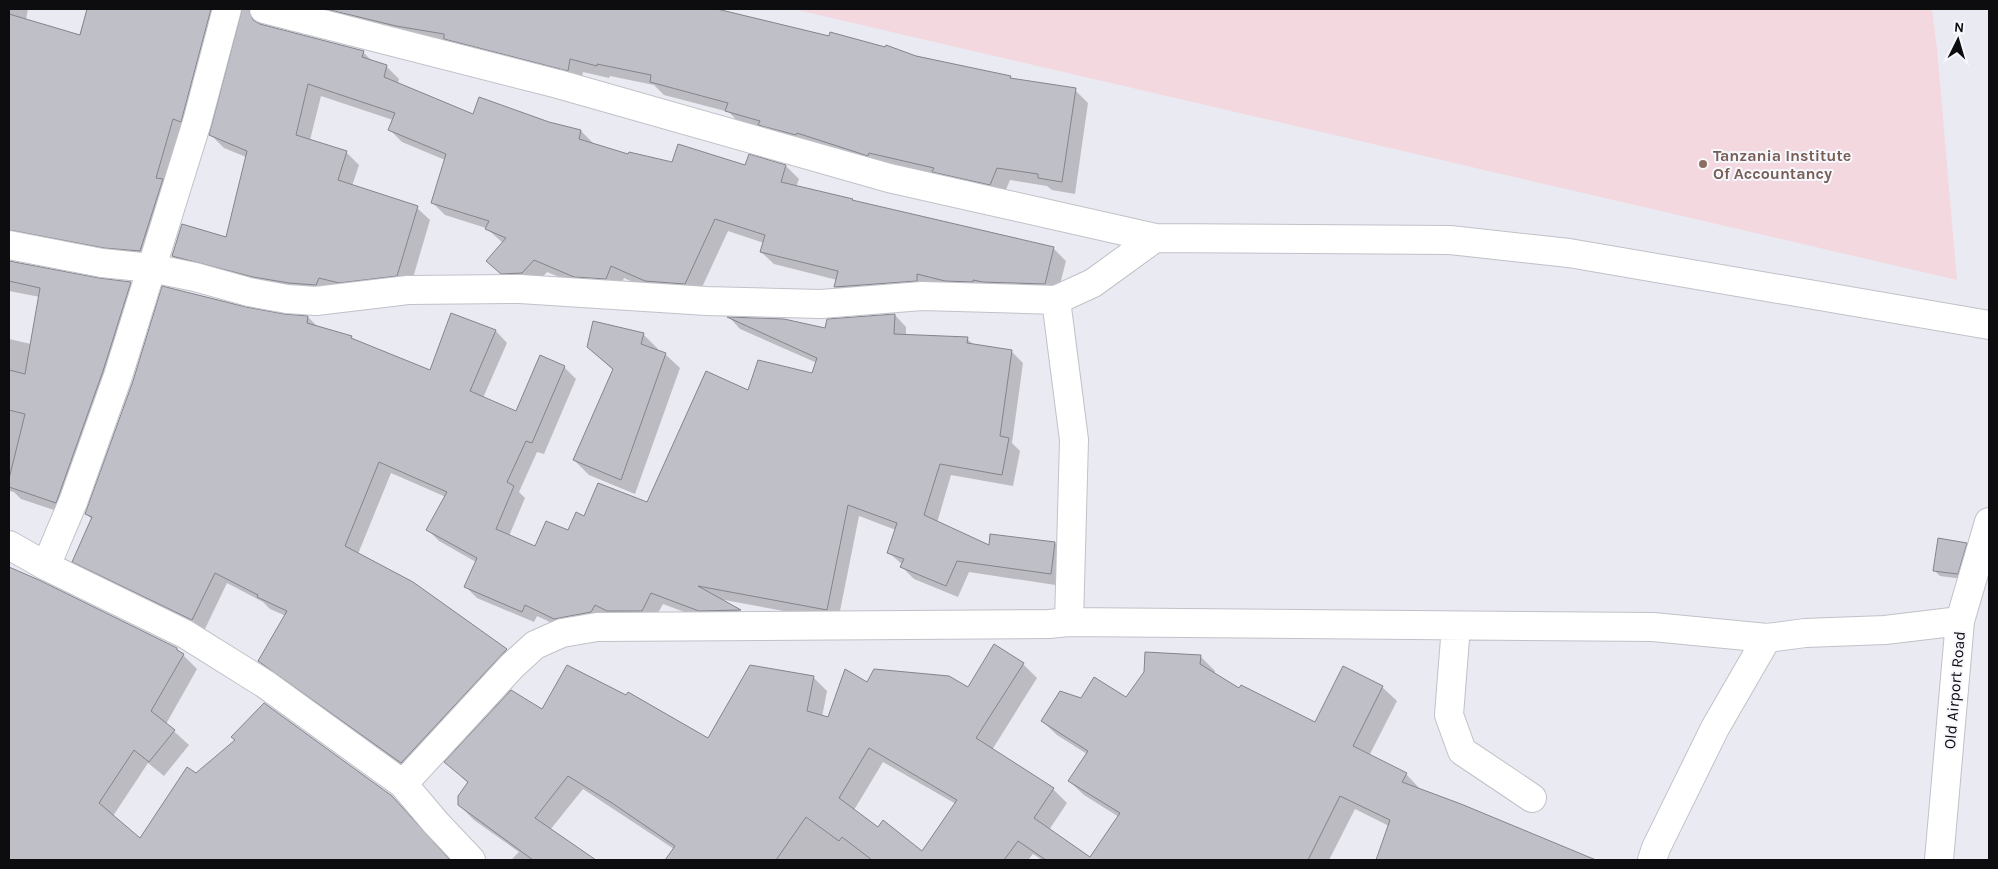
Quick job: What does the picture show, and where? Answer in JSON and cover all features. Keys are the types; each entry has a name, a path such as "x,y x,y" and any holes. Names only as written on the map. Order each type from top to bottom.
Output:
{"street":[{"path":"46,566 74,502 102,423 197,122 227,9"},
{"path":"264,9 558,84 889,178 1155,238 1450,240 1569,253 1989,325"},
{"path":"9,245 102,263 151,268 195,277 249,292 316,302 408,290 520,289 707,300 821,304 922,296 1056,300 1093,283 1155,238"},
{"path":"1056,300 1074,440 1069,622"},
{"name":"Old Airport Road","path":"1939,860 1960,622 1989,522"},
{"path":"9,545 46,566 185,634 264,684 403,784 471,860"},
{"path":"403,784 512,666 535,645 562,633 597,627 1049,624 1069,622 1653,627 1767,638 1805,633 1885,630 1960,622"},
{"path":"1456,626 1449,715 1462,752 1532,798"},
{"path":"1652,860 1656,848 1715,728 1767,638"}],"shaded area":[{"name":"Tanzania Institute Of Accountancy","path":"793,9 1932,9 1957,280"}],"building":[{"path":"87,9 211,9 181,122 173,119 156,178 163,179 140,251 104,248 9,230 9,14 80,35"},
{"path":"242,9 249,9 253,20 260,24 364,51 362,57 387,65 384,77 473,114 479,97 549,122 581,130 579,139 628,154 629,152 672,162 678,144 745,165 749,154 786,165 781,182 1054,247 1045,284 973,280 973,282 945,281 917,274 917,281 834,287 838,271 760,252 765,235 715,219 685,284 645,281 611,266 606,279 574,277 534,260 522,273 501,274 486,261 506,238 485,229 489,221 431,203 446,154 388,130 395,113 308,84 296,135 347,151 338,180 418,206 397,276 339,283 319,278 316,285 289,283 253,277 172,256 182,224 226,237 247,151 209,135"},
{"path":"326,9 717,9 829,36 830,32 885,47 886,45 916,56 1011,76 1010,78 1076,88 1062,182 1038,178 1038,174 997,168 990,185 932,172 934,168 869,153 868,156 797,133 796,135 758,125 760,121 725,111 728,103 650,82 651,75 597,64 597,66 570,59 568,71 444,39 444,34 396,26"},
{"path":"9,261 131,282 103,371 56,503 9,487 9,479 25,414 9,410 9,370 25,374 40,288 9,281"},
{"path":"162,286 246,307 308,316 307,323 352,336 351,338 430,370 451,313 496,330 470,391 516,411 540,355 565,366 532,443 526,441 507,482 514,486 496,529 535,546 546,521 568,530 576,512 584,516 598,483 647,502 706,371 748,390 758,360 812,373 817,358 727,317 784,319 825,328 827,319 895,314 894,334 968,337 967,343 1012,350 1000,436 1009,438 1002,475 940,464 924,515 989,545 990,534 1055,542 1051,574 957,561 946,586 900,567 904,559 887,553 897,523 848,505 827,610 698,586 741,610 699,611 651,593 642,611 607,611 595,605 591,612 554,619 525,605 522,612 464,587 477,558 426,530 447,492 379,462 345,546 413,582 507,649 401,763 258,661 287,611 257,597 258,595 215,573 192,620 72,562 92,517 85,514 133,381"},
{"path":"593,321 644,333 641,344 666,353 621,480 573,460 613,369 587,347"},
{"path":"1938,538 1967,543 1958,574 1933,571"},
{"path":"9,567 177,648 177,650 184,654 151,711 175,730 149,762 134,750 99,803 140,838 187,767 196,773 235,740 231,737 264,703 392,796 450,860 9,860"},
{"path":"994,644 1024,663 976,738 1054,788 1034,818 1090,857 1120,813 1068,781 1088,751 1041,721 1060,691 1081,698 1094,677 1126,697 1144,672 1145,652 1201,655 1200,664 1239,688 1241,685 1315,722 1343,666 1383,686 1353,746 1407,773 1402,782 1461,804 1596,860 1376,860 1390,820 1340,796 1308,860 1046,860 1018,841 1004,860 872,860 842,837 839,841 806,817 776,860 665,860 675,846 568,776 535,818 596,860 533,860 458,805 458,796 468,782 444,762 511,690 542,709 567,665 626,695 628,692 708,738 750,665 814,676 807,711 828,717 845,669 867,682 874,669 949,676 968,687","holes":["869,748 957,800 922,851 883,820 878,827 839,798"]}],"place":[{"name":"Tanzania Institute Of Accountancy","path":"1703,164"}]}
